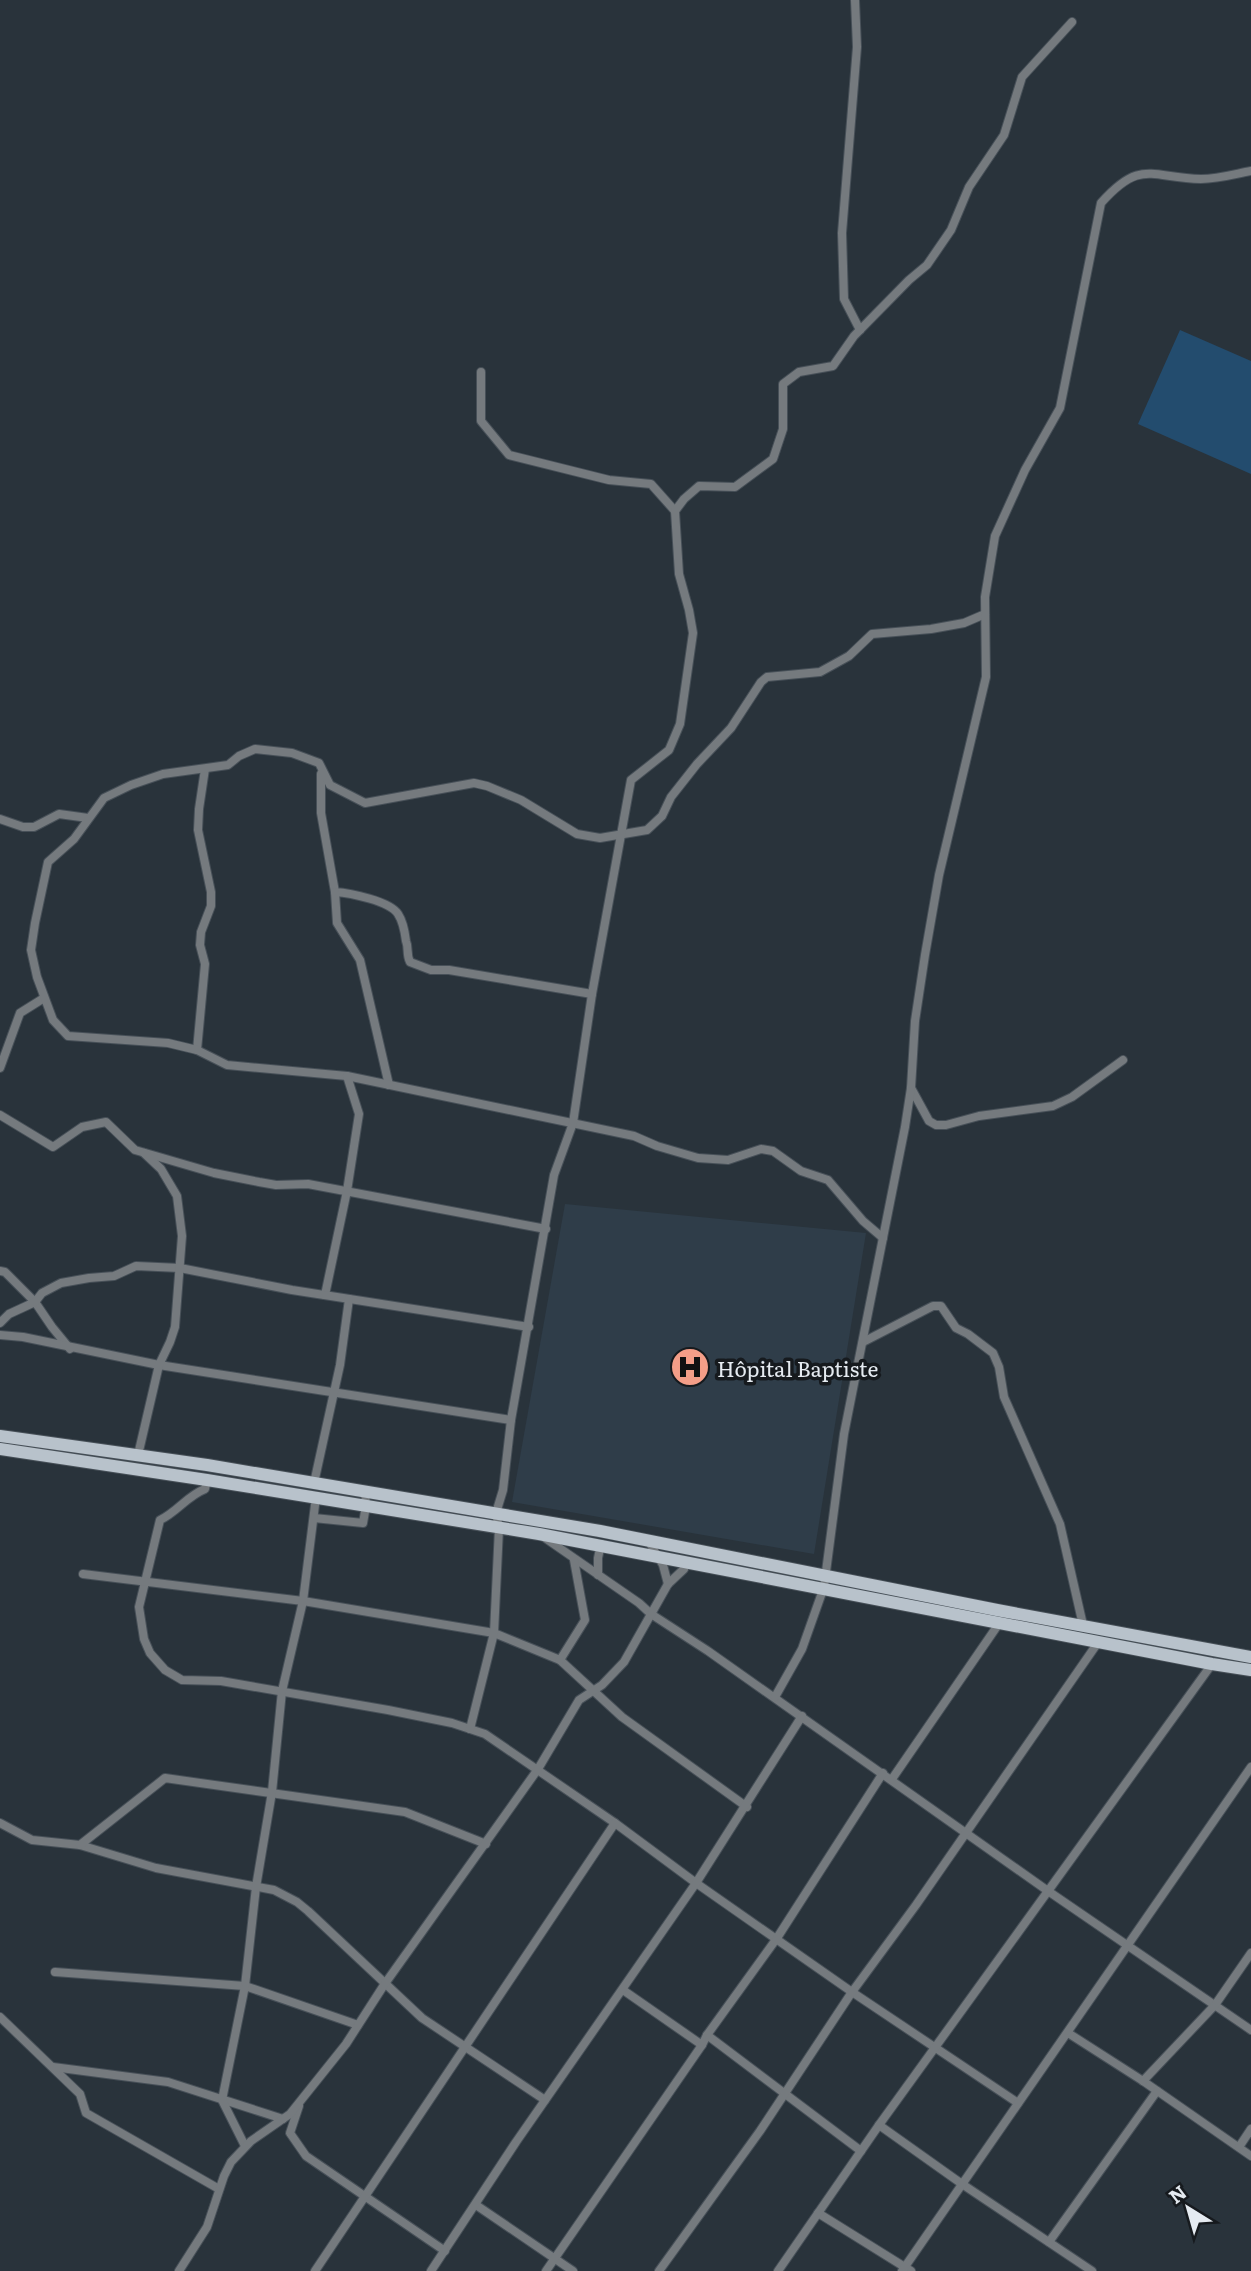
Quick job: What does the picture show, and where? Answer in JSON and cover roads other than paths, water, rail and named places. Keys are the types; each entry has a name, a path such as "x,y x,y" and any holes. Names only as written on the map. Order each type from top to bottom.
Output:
{"main road":[{"path":"0,1436 138,1455 600,1531 1000,1622 1251,1670"},
{"path":"0,1449 539,1534 659,1557 1083,1625 1251,1657"}],"street":[{"path":"855,0 857,47 842,233 844,299 860,330"},
{"path":"675,511 699,486 735,487 773,459 783,429 783,384 799,372 833,366 860,330 927,265 951,230 969,187 1004,135 1022,77 1072,22"},
{"path":"775,1697 802,1649 824,1582 845,1434 911,1088 918,999 939,876 986,677 985,597 995,536 1025,470 1060,408 1101,203 1117,185 1144,173 1203,179 1251,171"},
{"path":"470,1729 494,1633 499,1528 496,1513 503,1490 511,1420 554,1175 573,1123 592,994 631,780 669,750 678,733 693,633 690,610 679,574 675,511 651,484 609,480 509,455 481,421 481,372"},
{"path":"883,1238 863,1221 828,1180 801,1171 773,1151 761,1149 728,1160 698,1158 634,1136 347,1076 227,1065 197,1050 168,1043 72,1037 58,1027 44,998 32,950 42,883 48,862 74,839 104,798 163,774 228,765 239,756 255,749 292,753 319,763 330,785 365,803 474,783 521,800 577,834 600,838 647,830 663,816 671,797 731,728 767,677 820,672 849,656 872,634 931,629 964,623 985,614"},
{"path":"197,1050 205,964 200,945 201,932 211,906 211,892 198,830 205,769"},
{"path":"321,770 321,813 335,892 337,923 360,960 389,1085"},
{"path":"0,818 23,827 34,827 59,814 88,818"},
{"path":"335,892 354,893 394,910 400,917 407,943 406,955 410,962 431,970 449,970 592,994"},
{"path":"0,1068 20,1013 44,998"},
{"path":"911,1088 929,1121 936,1125 946,1125 979,1116 1053,1106 1072,1097 1123,1060"},
{"path":"325,1295 347,1191 359,1114 347,1076"},
{"path":"0,1115 54,1147 82,1127 106,1122 135,1150 214,1173 276,1185 308,1184 546,1230"},
{"path":"138,1455 159,1365 175,1327 182,1236 179,1200 160,1169 141,1151"},
{"path":"0,1323 9,1314 35,1302 42,1293 61,1283 114,1276 136,1266 180,1268 325,1295 529,1327"},
{"path":"0,1271 5,1272 35,1302 70,1349"},
{"path":"314,1483 334,1393 349,1299"},
{"path":"863,1342 933,1306 941,1306 956,1328 992,1353 999,1367 1004,1396 1060,1524 1083,1625"},
{"path":"0,1335 23,1337 70,1349 159,1365 511,1420"},
{"path":"207,1480 205,1489 191,1494 172,1514 160,1520 139,1607 144,1639 150,1653 165,1670 182,1680 221,1681 388,1710 485,1734 852,1992 1018,2103"},
{"path":"314,1518 363,1523 365,1491"},
{"path":"245,2146 222,2100 245,1986 256,1887 272,1792 282,1692 303,1601 316,1497"},
{"path":"598,1575 600,1531"},
{"path":"539,1534 639,1603 650,1614 775,1697 1048,1891 1251,2030"},
{"path":"649,1542 659,1557 668,1584"},
{"path":"560,1660 585,1620 574,1560"},
{"path":"179,2271 207,2227 228,2169 245,2146 283,2119 299,2103 358,2025 384,1984 538,1769 579,1700 613,1675 624,1662 668,1584 684,1569 687,1561"},
{"path":"83,1574 303,1601 494,1633 560,1660 622,1717 747,1807"},
{"path":"892,1779 1000,1622"},
{"path":"659,2271 786,2094 852,1992 968,1832 1099,1641"},
{"path":"778,2271 861,2151 1212,1664"},
{"path":"431,2271 747,1807 802,1716"},
{"path":"818,2213 906,2270 962,2184 1250,1770"},
{"path":"546,2271 707,2035 777,1938 883,1773"},
{"path":"79,1845 165,1778 405,1812 486,1844"},
{"path":"0,1823 33,1840 79,1845 156,1868 274,1890 297,1902 376,1972 384,1984 422,2018 545,2100"},
{"path":"315,2271 615,1823"},
{"path":"1143,2081 1215,2005 1251,1953"},
{"path":"55,1972 245,1986 358,2025"},
{"path":"623,1990 702,2045"},
{"path":"0,2017 80,2094 86,2113 219,2189"},
{"path":"1068,2033 1251,2156"},
{"path":"707,2035 861,2151"},
{"path":"52,2067 168,2082 283,2119"},
{"path":"1049,2242 1157,2091"},
{"path":"299,2103 290,2133 306,2156 445,2251"},
{"path":"880,2125 1092,2271"},
{"path":"1239,2147 1251,2129"},
{"path":"476,2204 573,2271"}],"place":[{"name":"Hôpital Baptiste","path":"690,1367"}]}
